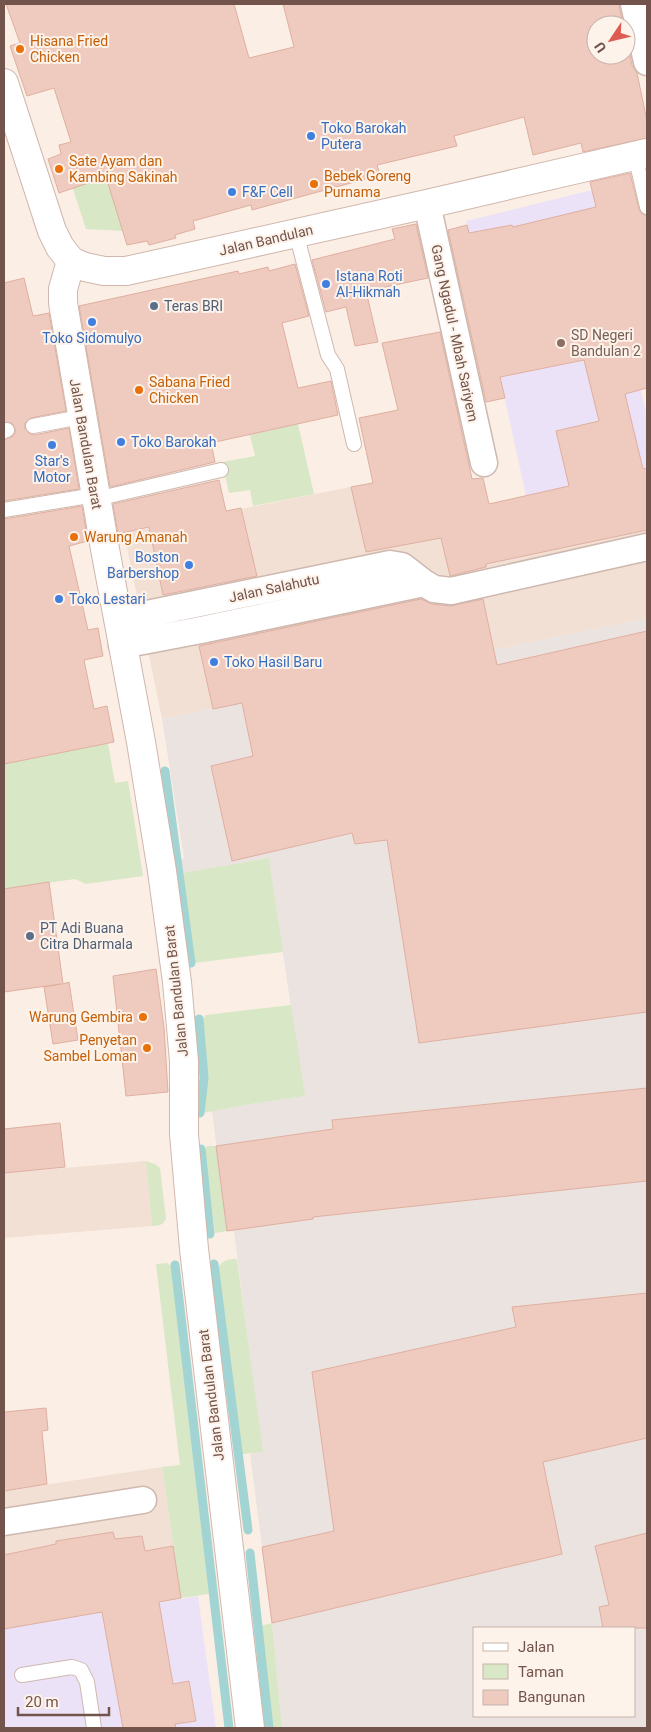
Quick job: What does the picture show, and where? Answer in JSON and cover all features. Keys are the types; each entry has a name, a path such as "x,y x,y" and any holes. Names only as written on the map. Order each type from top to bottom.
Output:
{"street":[{"path":"634,4 647,62"},
{"path":"4,83 52,230 60,247 71,261"},
{"name":"Jalan Bandulan","path":"71,261 85,267 104,271 126,270 223,250 641,154"},
{"name":"Gang Ngadul - Mbah Sariyem","path":"427,204 484,463"},
{"name":"Jalan Bandulan Barat","path":"71,261 63,289 63,303 81,417 140,734 178,995 184,1061 184,1134 194,1249 250,1728"},
{"name":"Jalan Salahutu","path":"120,633 195,604 390,564 402,566 424,584 434,589 451,591 647,546"},
{"name":"Jalan Salahutu","path":"120,633 201,630 424,584"},
{"path":"195,604 201,630"},
{"path":"4,1522 143,1500"}],"lane":[{"path":"641,154 647,207"},
{"path":"296,233 328,355 337,369 354,444"},
{"path":"33,426 81,417"},
{"path":"4,510 96,497 221,470"},
{"path":"22,1675 72,1667 81,1670 87,1682 94,1728"}],"shaded area":[{"name":"SD Negeri Bandulan 2","path":"592,190 647,416 647,468 526,496 466,221"},
{"path":"647,468 647,618 162,719 124,533 379,481 424,519"},
{"path":"647,618 647,1728 282,1728 272,1623 250,1454 262,1451 234,1231 227,1231 212,1111 304,1096 269,858 182,873 181,860 184,858 162,719"},
{"path":"146,1161 152,1226 4,1238 4,1173"},
{"path":"162,1467 181,1598 4,1629 4,1491"},
{"path":"198,1596 216,1728 4,1728 4,1629"}],"green space":[{"path":"103,169 123,231 86,229 70,180"},
{"path":"298,424 314,494 253,506 250,490 229,493 222,462 255,456 250,435"},
{"path":"108,743 115,783 128,781 143,876 86,884 75,879 4,889 4,764"},
{"path":"269,858 283,952 194,963 192,960 182,873"},
{"path":"291,1005 305,1096 203,1113 206,1078 202,1020 206,1015"},
{"path":"207,1146 216,1146 227,1231 215,1233 204,1151"},
{"path":"146,1161 160,1168 166,1219 157,1226 152,1226"},
{"path":"237,1259 263,1452 242,1454 218,1268 224,1261"},
{"path":"167,1263 171,1266 209,1594 181,1598 162,1467 180,1465 156,1264"},
{"path":"272,1623 282,1728 271,1728 260,1626"}],"building":[{"path":"6,4 234,4 249,58 294,47 283,4 619,4 621,15 586,15 586,65 632,65 637,73 647,121 647,138 583,152 581,143 533,155 524,117 454,136 457,146 377,165 380,175 252,210 251,205 193,221 195,229 175,235 176,238 149,245 147,241 127,245 106,177 59,193 48,159 61,154 59,145 71,142 54,88 27,96 10,46 20,43"},
{"path":"630,173 639,209 641,213 647,216 647,388 625,394 643,469 647,468 647,530 486,564 486,567 450,576 441,538 366,552 351,487 373,483 359,418 398,410 382,343 440,332 472,479 483,478 489,504 569,486 556,431 599,421 584,360 500,377 505,398 486,402 448,230 467,225 469,233 512,225 513,227 596,207 590,182"},
{"path":"416,224 428,278 366,291 378,342 355,346 346,307 326,312 312,260 395,239 392,229"},
{"path":"295,264 309,316 282,323 298,388 331,381 338,415 211,443 215,462 110,487 79,306 238,271 239,274 268,267 269,271"},
{"path":"24,278 33,316 49,313 66,411 31,418 25,423 25,428 30,434 34,435 69,428 79,489 4,501 4,440 13,436 16,431 12,423 4,422 4,283"},
{"path":"219,480 226,511 241,508 257,576 163,595 149,527 118,534 113,504"},
{"path":"82,506 88,541 69,546 88,630 98,628 103,656 84,660 94,709 107,706 114,742 4,764 4,519"},
{"path":"421,599 432,604 450,606 483,599 497,665 647,631 647,1012 419,1043 387,840 355,844 352,833 232,861 211,766 253,756 242,703 213,709 199,646"},
{"name":"PT Adi Buana Citra Dharmala","path":"49,882 63,984 69,982 78,1040 53,1044 44,987 61,984 4,992 4,889"},
{"path":"156,969 164,1028 168,1092 126,1096 113,976"},
{"path":"647,1088 647,1181 313,1217 313,1219 227,1231 216,1146 333,1129 332,1120"},
{"path":"60,1123 65,1167 4,1173 4,1129"},
{"path":"647,1293 647,1438 543,1462 562,1554 272,1623 262,1547 334,1531 312,1372 516,1327 512,1307"},
{"path":"46,1408 48,1430 42,1431 47,1484 4,1491 4,1412"},
{"path":"113,1532 115,1539 142,1536 145,1551 173,1546 181,1598 159,1602 173,1684 189,1681 196,1721 175,1724 176,1728 123,1728 102,1612 4,1629 4,1555 56,1544 56,1541"},
{"path":"647,1533 647,1628 603,1627 599,1607 609,1605 595,1546"}],"waterway":[{"path":"165,771 191,963"},
{"path":"199,1019 204,1078 200,1113"},
{"path":"201,1149 210,1234"},
{"path":"214,1264 248,1530"},
{"path":"175,1265 229,1728"},
{"path":"250,1553 269,1728"}],"place":[{"name":"Hisana Fried Chicken","path":"20,49"},
{"name":"Toko Barokah Putera","path":"311,136"},
{"name":"Sate Ayam dan Kambing Sakinah","path":"59,169"},
{"name":"Bebek Goreng Purnama","path":"314,184"},
{"name":"F&F Cell","path":"232,192"},
{"name":"Istana Roti Al-Hikmah","path":"326,284"},
{"name":"Teras BRI","path":"154,306"},
{"name":"Toko Sidomulyo","path":"92,322"},
{"name":"SD Negeri Bandulan 2","path":"561,343"},
{"name":"Sabana Fried Chicken","path":"139,390"},
{"name":"Toko Barokah","path":"121,442"},
{"name":"Star's Motor","path":"52,445"},
{"name":"Warung Amanah","path":"74,537"},
{"name":"Boston Barbershop","path":"189,565"},
{"name":"Toko Lestari","path":"59,599"},
{"name":"Toko Hasil Baru","path":"214,662"},
{"name":"PT Adi Buana Citra Dharmala","path":"30,936"},
{"name":"Warung Gembira","path":"143,1017"},
{"name":"Penyetan Sambel Loman","path":"147,1048"}]}
